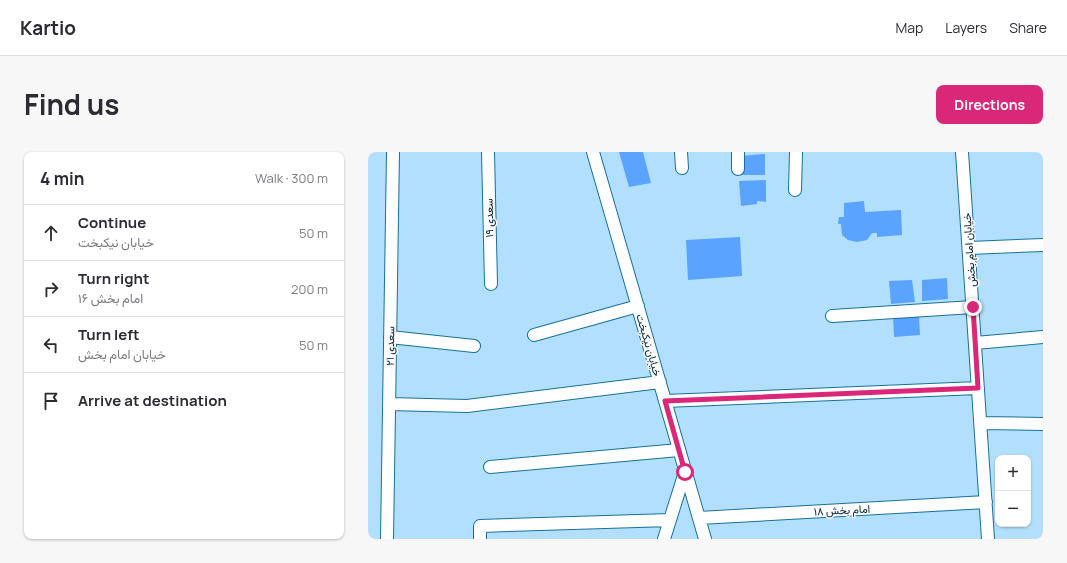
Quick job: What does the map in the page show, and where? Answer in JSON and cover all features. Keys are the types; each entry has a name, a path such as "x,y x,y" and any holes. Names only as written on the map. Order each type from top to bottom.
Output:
{"street":[{"name":"سعدی ۲۱","path":"387,539 393,152"},
{"name":"سعدی ۱۹","path":"488,152 491,284"},
{"name":"خیابان نیکبخت","path":"593,152 705,539"},
{"path":"681,152 682,168"},
{"path":"738,152 738,170"},
{"path":"795,190 796,152"},
{"name":"خیابان امام بخش","path":"962,152 988,539"},
{"path":"969,248 1043,245"},
{"path":"534,335 638,306"},
{"path":"832,316 973,307"},
{"path":"390,337 474,346"},
{"path":"975,343 1043,337"},
{"path":"389,404 467,406 660,382"},
{"path":"665,401 978,388"},
{"path":"981,423 1043,424"},
{"path":"490,467 679,450"},
{"path":"664,539 685,472"},
{"name":"امام بخش ۱۸","path":"699,518 986,502"},
{"path":"480,539 480,526 670,520"}],"building":[{"path":"619,152 643,152 651,183 629,187"},
{"path":"765,154 765,175 742,175 740,156"},
{"path":"766,180 766,202 757,201 757,204 741,206 739,181"},
{"path":"864,201 865,212 901,210 902,235 877,237 877,233 872,233 867,240 857,242 848,240 842,235 841,224 838,224 839,217 844,217 844,203"},
{"path":"740,237 742,276 688,280 686,240"},
{"path":"947,278 948,299 922,301 922,280"},
{"path":"912,280 915,302 891,304 889,281"},
{"path":"919,315 920,335 894,337 893,316"}],"route":[{"path":"685,472 665,401 978,388 973,307"}]}
